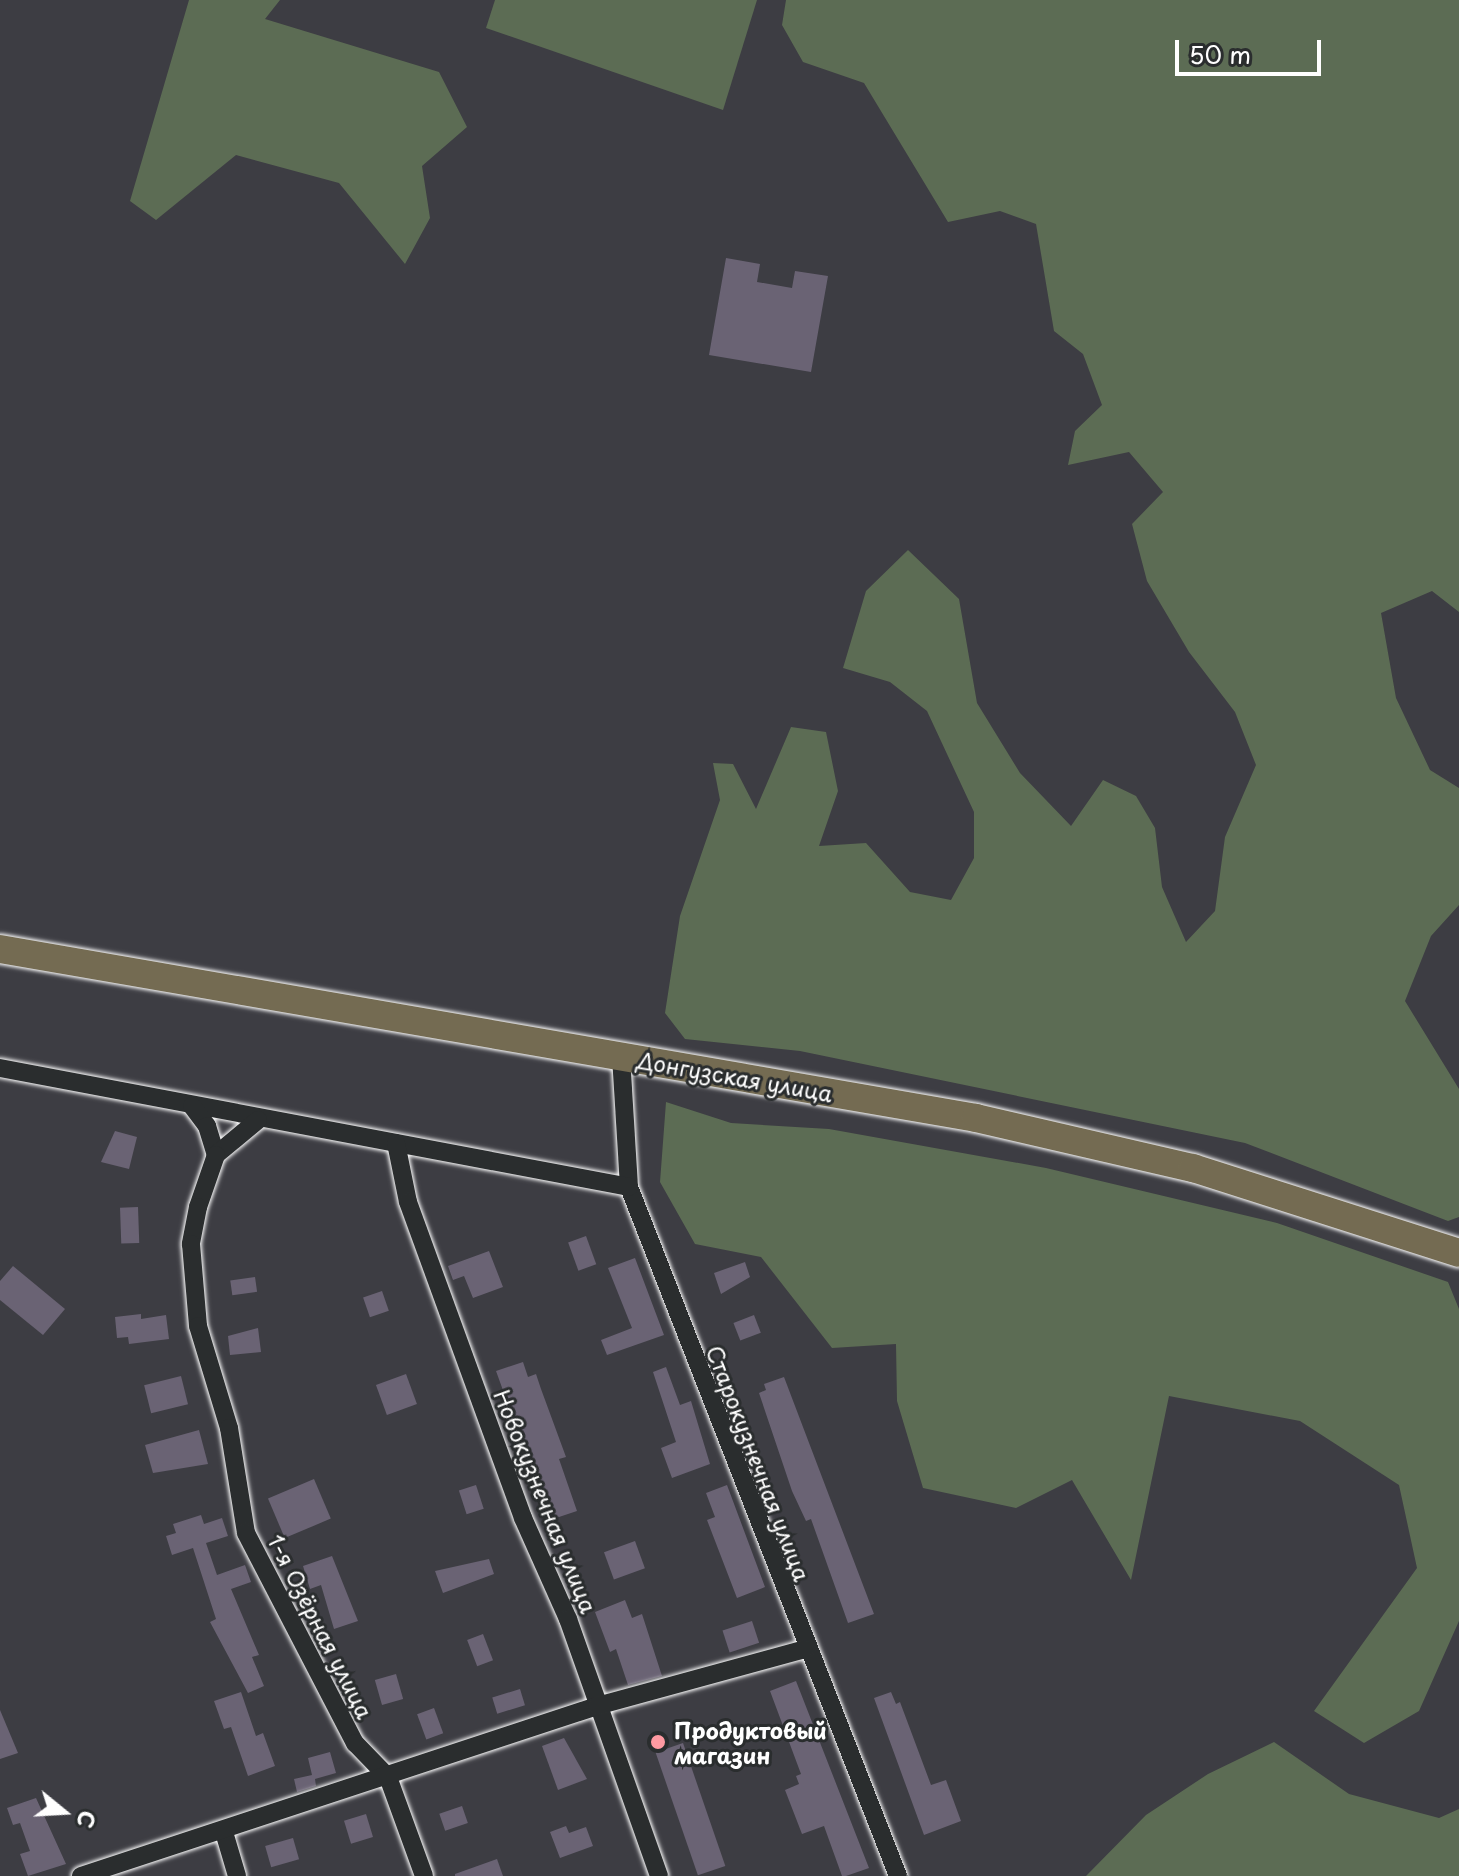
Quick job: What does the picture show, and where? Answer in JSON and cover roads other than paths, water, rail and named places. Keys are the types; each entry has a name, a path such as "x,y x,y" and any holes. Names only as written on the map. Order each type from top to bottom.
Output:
{"main road":[{"name":"Донгузская улица","path":"0,949 621,1056 1123,1150 1446,1249"}],"street":[{"name":"Старокузнечная улица","path":"621,1056 629,1187 805,1649 898,1876"},
{"path":"0,1068 258,1120 629,1187"},
{"path":"192,1106 207,1126 216,1155 258,1120"},
{"name":"Новокузнечная улица","path":"396,1143 408,1202 659,1876"},
{"name":"1-я Озёрная улица","path":"216,1155 191,1244 198,1326 229,1428 246,1533 355,1743 388,1777 424,1876"},
{"path":"81,1876 224,1832 597,1706 805,1649"},
{"path":"224,1832 237,1876"}],"place":[{"name":"Продуктовый магазин","path":"658,1742"}]}
